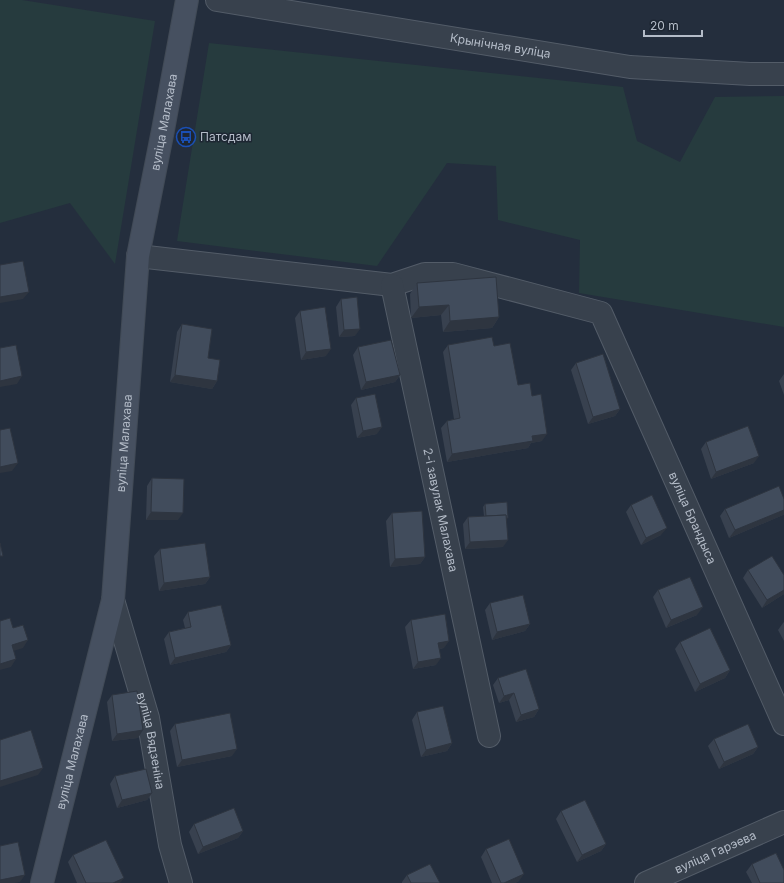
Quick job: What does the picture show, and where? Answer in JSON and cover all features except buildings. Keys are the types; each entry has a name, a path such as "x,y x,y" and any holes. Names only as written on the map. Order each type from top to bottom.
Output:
{"street":[{"name":"вуліца Малахава","path":"42,883 113,600 138,256 187,0"},
{"name":"Крынічная вуліца","path":"217,0 630,67 750,74 784,74"},
{"path":"138,256 392,285"},
{"name":"вуліца Брандыса","path":"392,285 425,274 453,274 601,313 784,724"},
{"name":"2-і завулак Малахава","path":"392,285 489,736"},
{"name":"вуліца Вядзеніна","path":"113,600 148,718 170,845 181,883"},
{"name":"вуліца Гарэева","path":"646,883 784,822"}],"green space":[{"path":"0,0 22,0 155,21 115,264 70,203 0,223"},
{"path":"209,43 623,87 637,141 680,162 715,97 784,96 784,327 579,293 580,240 498,220 496,166 447,163 377,266 177,241"}],"place":[{"name":"Патсдам","path":"186,137"}]}
